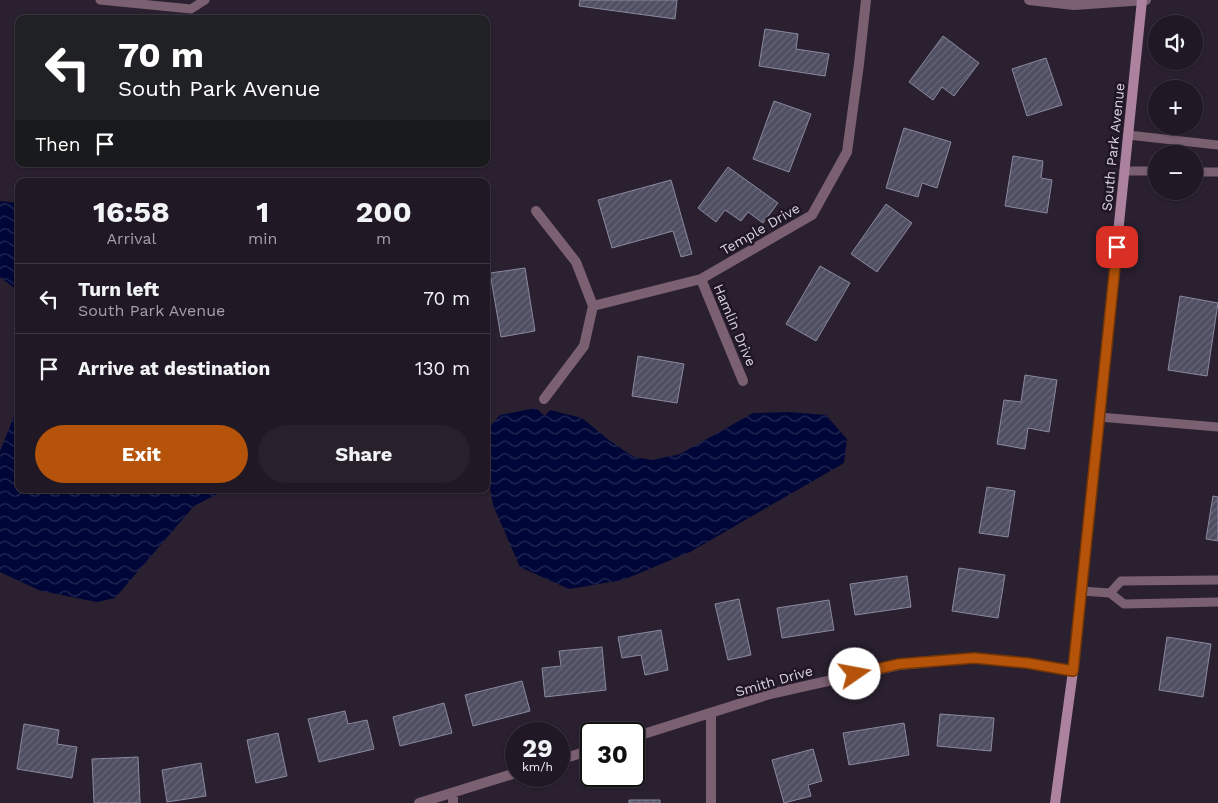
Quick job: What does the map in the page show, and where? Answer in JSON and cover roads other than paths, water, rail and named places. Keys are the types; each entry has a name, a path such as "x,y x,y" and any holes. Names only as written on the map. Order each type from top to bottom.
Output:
{"street":[{"name":"Temple Drive","path":"593,306 701,279 812,214 847,152 860,64 866,0"},
{"path":"1028,0 1074,5 1146,0"},
{"name":"South Park Avenue","path":"1055,803 1073,671 1142,0"},
{"path":"536,211 576,262 593,306 584,346 544,399"},
{"name":"Hamlin Drive","path":"701,279 743,381"},
{"name":"Smith Drive","path":"645,734 770,694 899,664 974,658 1027,663 1073,671"},
{"path":"711,714 711,803"},
{"path":"419,803 453,798 505,778"}],"lane":[{"path":"100,0 191,9 205,0"},
{"path":"1128,135 1218,145"},
{"path":"1124,171 1148,171"},
{"path":"1203,172 1218,172"},
{"path":"1099,417 1218,427"},
{"path":"1110,593 1121,581 1218,580"},
{"path":"1081,591 1110,593 1124,604 1218,602"}],"water":[{"path":"0,201 15,203 15,288 0,277"},
{"path":"536,408 545,416 550,410 582,418 610,441 634,457 652,460 680,454 753,413 790,412 826,415 847,439 844,463 690,552 623,580 569,589 520,567 493,505 490,487 490,426 500,415"},
{"path":"15,414 15,493 219,493 194,506 115,598 97,602 41,591 0,572 0,451"}]}
